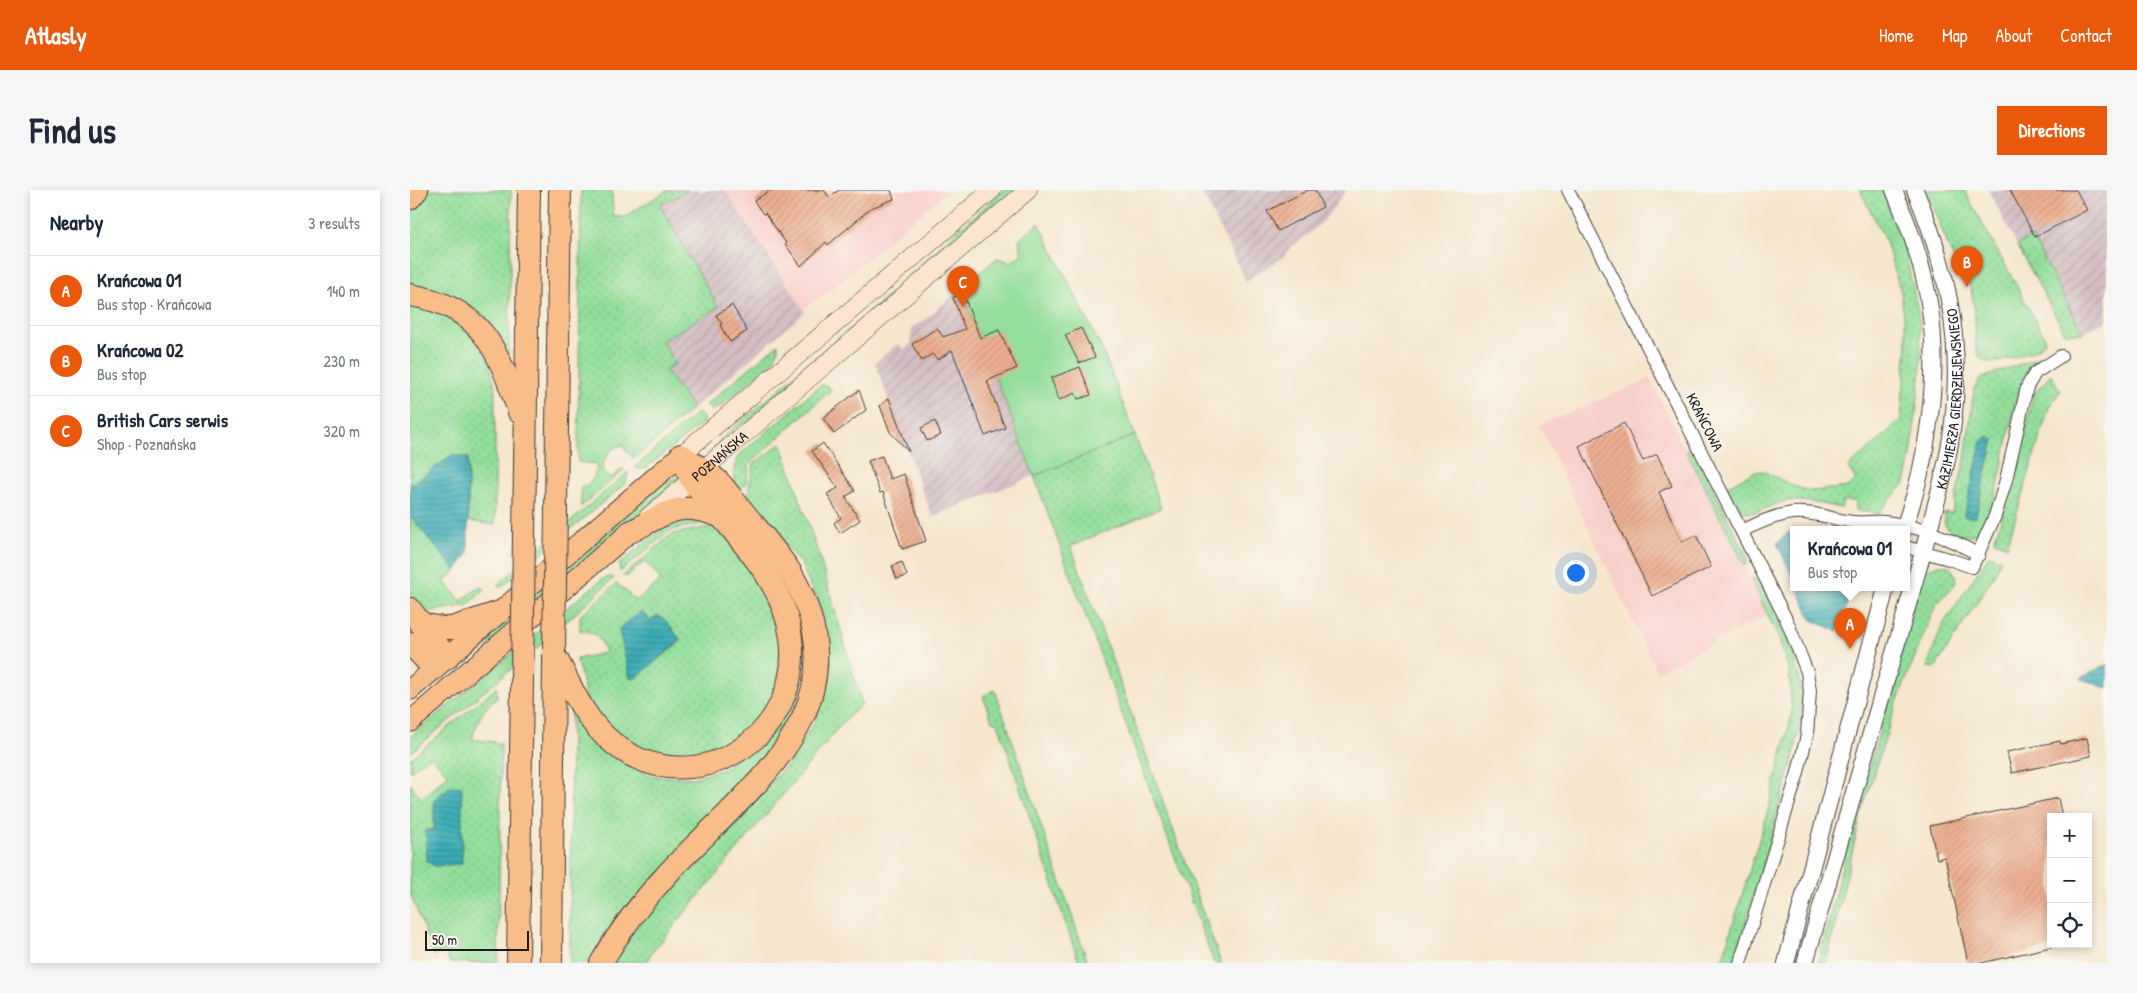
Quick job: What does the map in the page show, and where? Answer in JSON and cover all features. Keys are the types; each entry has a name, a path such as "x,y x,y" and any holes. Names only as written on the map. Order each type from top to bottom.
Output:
{"highway":[{"path":"410,198 417,190"},
{"path":"518,963 524,430 529,190"},
{"path":"551,963 560,190"},
{"path":"410,295 431,298 455,308 475,323 492,345 504,369 524,430"},
{"path":"554,653 580,704 600,732 631,755 649,763 678,768 703,765 727,757 756,738 773,719 786,694 791,670 791,638 782,603 768,576 750,550 720,516 697,475 681,455"},
{"path":"601,963 618,934 642,902 767,772 788,747 808,706 815,680 816,656 813,631 806,603 797,584 770,543 720,483 697,475"},
{"path":"630,532 666,514 683,509 693,509 720,516"},
{"path":"414,625 452,628 500,612"},
{"path":"414,625 440,663"}],"main road":[{"name":"POZNAŃSKA","path":"410,690 681,455 992,190"},
{"name":"POZNAŃSKA","path":"410,722 1028,190"},
{"path":"440,663 456,682"}],"street":[{"name":"KRAŃCOWA","path":"1568,190 1788,621 1807,672 1810,691 1807,735 1797,776 1740,963"},
{"name":"KAZIMIERZA GIERDZIEJEWSKIEGO","path":"1894,190 1914,239 1919,258 1931,311 1933,342 1932,380 1927,432 1915,496 1905,526"},
{"name":"KAZIMIERZA GIERDZIEJEWSKIEGO","path":"1805,963 1923,552 1953,424 1957,383 1956,343 1949,293 1932,229 1915,190"},
{"path":"1910,548 1972,567 1995,516 2006,480 2027,387 2035,373 2061,356"},
{"path":"1742,530 1767,519 1794,513 1823,515 1852,522 1886,522 1898,526"},
{"path":"1852,522 1858,526"},
{"path":"1910,529 1953,541 1979,555"},
{"path":"1786,963 1885,591"}],"shaded area":[{"path":"687,190 725,190 805,312 693,408 665,370 675,364 662,341 660,205"},
{"path":"725,190 949,190 823,296 803,310"},
{"path":"1201,190 1346,190 1324,220 1309,234 1292,245 1283,257 1246,281"},
{"path":"1988,190 2107,190 2107,320 2083,333 2032,238 2017,245"},
{"path":"961,289 1034,476 932,517 875,363 899,343 903,350 911,344 912,327 923,321"},
{"path":"1650,379 1768,614 1657,672 1539,425"}],"green space":[{"path":"427,190 511,190 509,362 449,295 424,286 410,285 410,210"},
{"path":"581,190 612,190 613,216 624,217 668,190 688,190 660,205 718,307 662,341 675,364 665,370 693,408 634,459 622,445 614,448 606,457 602,469 611,478 622,469 624,470 581,507 581,487 588,484 593,478 597,464 578,462"},
{"path":"1004,190 1018,190 716,449 715,447 722,438 892,293 951,236"},
{"path":"1860,190 1882,190 1902,236 1920,322 1921,370 1911,456 1905,484 1877,514 1855,510 1856,501 1843,501 1841,508 1807,502 1786,501 1759,511 1745,512 1736,505 1726,487 1754,472 1763,471 1796,487 1813,491 1849,487 1856,480 1848,467 1901,419 1907,342 1901,292 1886,242"},
{"path":"1926,190 1964,190 2044,336 2045,341 2033,351 1996,362 1987,362 1981,359 1976,346 1971,288 1965,270 1959,272"},
{"path":"1039,223 1102,349 1135,435 1034,476 961,289 997,258 1011,262 1022,254 1019,239"},
{"path":"2032,237 2083,333 2065,333 2017,245"},
{"path":"410,302 440,311 462,326 482,346 490,364 495,388 495,525 468,521 468,458 452,455 410,486"},
{"path":"778,344 778,351 772,363 721,406 712,410 706,405"},
{"path":"2039,357 2040,359 2029,367 2022,382 2014,409 1992,508 1981,532 1961,535 1952,532 1945,525 1944,513 1952,513 1965,459 1974,389 1980,379"},
{"path":"2051,374 2060,391 2049,407 2007,546 1994,541 2013,484 2034,394"},
{"path":"821,385 828,386 831,390 750,463 746,484 738,491 734,473 739,455"},
{"path":"698,412 704,419 703,423 646,468 638,469 635,467"},
{"path":"1135,435 1161,508 1071,546 1221,963 1214,963 1034,476"},
{"path":"781,443 819,555 862,704 844,721 650,955 646,963 611,963 653,904 787,765 815,721 827,682 829,653 818,604 801,564 744,499 748,493 754,464"},
{"path":"1685,449 1693,449 1747,556 1745,566"},
{"path":"628,472 626,483 500,588 497,585"},
{"path":"679,478 678,481 477,654 459,660 664,482"},
{"path":"410,516 456,571 444,581 461,601 478,588 485,589 468,605 432,611 425,615 410,595"},
{"path":"708,517 700,524 671,530 620,572 619,564 667,524 674,520"},
{"path":"719,525 764,585 781,622 784,659 769,706 748,732 720,752 687,760 661,757 618,739 587,703 577,659 605,653 602,644 594,634 580,631 580,616 617,583 636,601 661,580 645,561 628,576 623,576 672,534","holes":["641,612 651,621 665,620 680,639 679,643 634,679"]},
{"path":"1989,555 2001,559 1995,574 1935,668 1927,667 1942,626"},
{"path":"1939,565 1949,566 1955,574 1956,583 1935,606 1897,702 1862,811 1826,963 1818,963 1841,870 1923,573"},
{"path":"614,578 550,637 410,753 410,737 602,579"},
{"path":"1751,579 1756,579 1761,584 1789,645 1799,677 1802,710 1792,763 1734,963 1721,963 1767,814 1792,714 1789,671 1778,637"},
{"path":"805,675 790,725 762,763 593,963 570,963 571,703 600,747 630,767 654,776 692,778 723,769 788,711"},
{"path":"497,687 497,697 481,716 472,739 501,743 498,963 450,963 445,951 434,955 410,893 410,784 421,798 448,775 431,756 410,771 410,759"},
{"path":"995,690 1088,963 1079,963 998,723 992,721 983,696"}],"water":[{"path":"1987,436 1994,440 1976,516 1974,518 1964,516 1982,440 1986,439"},
{"path":"452,455 468,458 468,554 456,571 410,516 410,486"},
{"path":"1790,532 1790,571 1777,543"},
{"path":"1798,591 1852,591 1837,631 1812,620"},
{"path":"641,612 651,621 658,615 665,620 680,639 679,642 634,679 630,678 619,631 621,627"},
{"path":"2107,664 2107,688 2081,679 2081,678"},
{"path":"451,786 462,787 462,864 434,866 427,861 425,831 434,829 434,800"}],"building":[{"path":"770,190 824,190 829,197 839,190 891,190 894,199 871,208 828,245 826,242 801,266 765,213 763,214 754,201"},
{"path":"1308,190 1315,190 1323,207 1278,231 1267,211"},
{"path":"2010,190 2076,190 2087,210 2035,237"},
{"path":"962,291 980,338 999,330 1017,368 987,381 1005,428 985,436 952,350 938,360 932,354 922,361 912,344 937,328 943,337 965,329 953,298"},
{"path":"732,305 747,331 730,342 716,315"},
{"path":"1081,328 1095,357 1079,363 1065,335"},
{"path":"1080,367 1091,395 1078,399 1075,393 1059,400 1051,378"},
{"path":"859,390 866,410 834,434 823,418"},
{"path":"889,398 909,452 890,432 880,406"},
{"path":"935,421 941,435 927,441 921,428"},
{"path":"1624,423 1643,461 1657,454 1672,486 1659,492 1682,542 1696,535 1711,567 1652,596 1579,446"},
{"path":"823,443 855,491 845,497 860,520 840,533 834,523 841,518 827,494 838,488 812,451"},
{"path":"882,456 890,479 904,474 926,541 902,549 883,492 880,493 868,461"},
{"path":"902,562 907,576 897,579 892,566"},
{"path":"2087,738 2091,756 2012,773 2007,752 2060,741 2061,744"},
{"path":"2058,798 2061,813 2047,813 2047,948 1981,963 1968,963 1945,857 1937,859 1930,826"}],"place":[{"name":"Krańcowa 02","path":"1967,287"},
{"name":"British Cars serwis","path":"963,307"},
{"name":"Krańcowa 01","path":"1850,649"}]}
